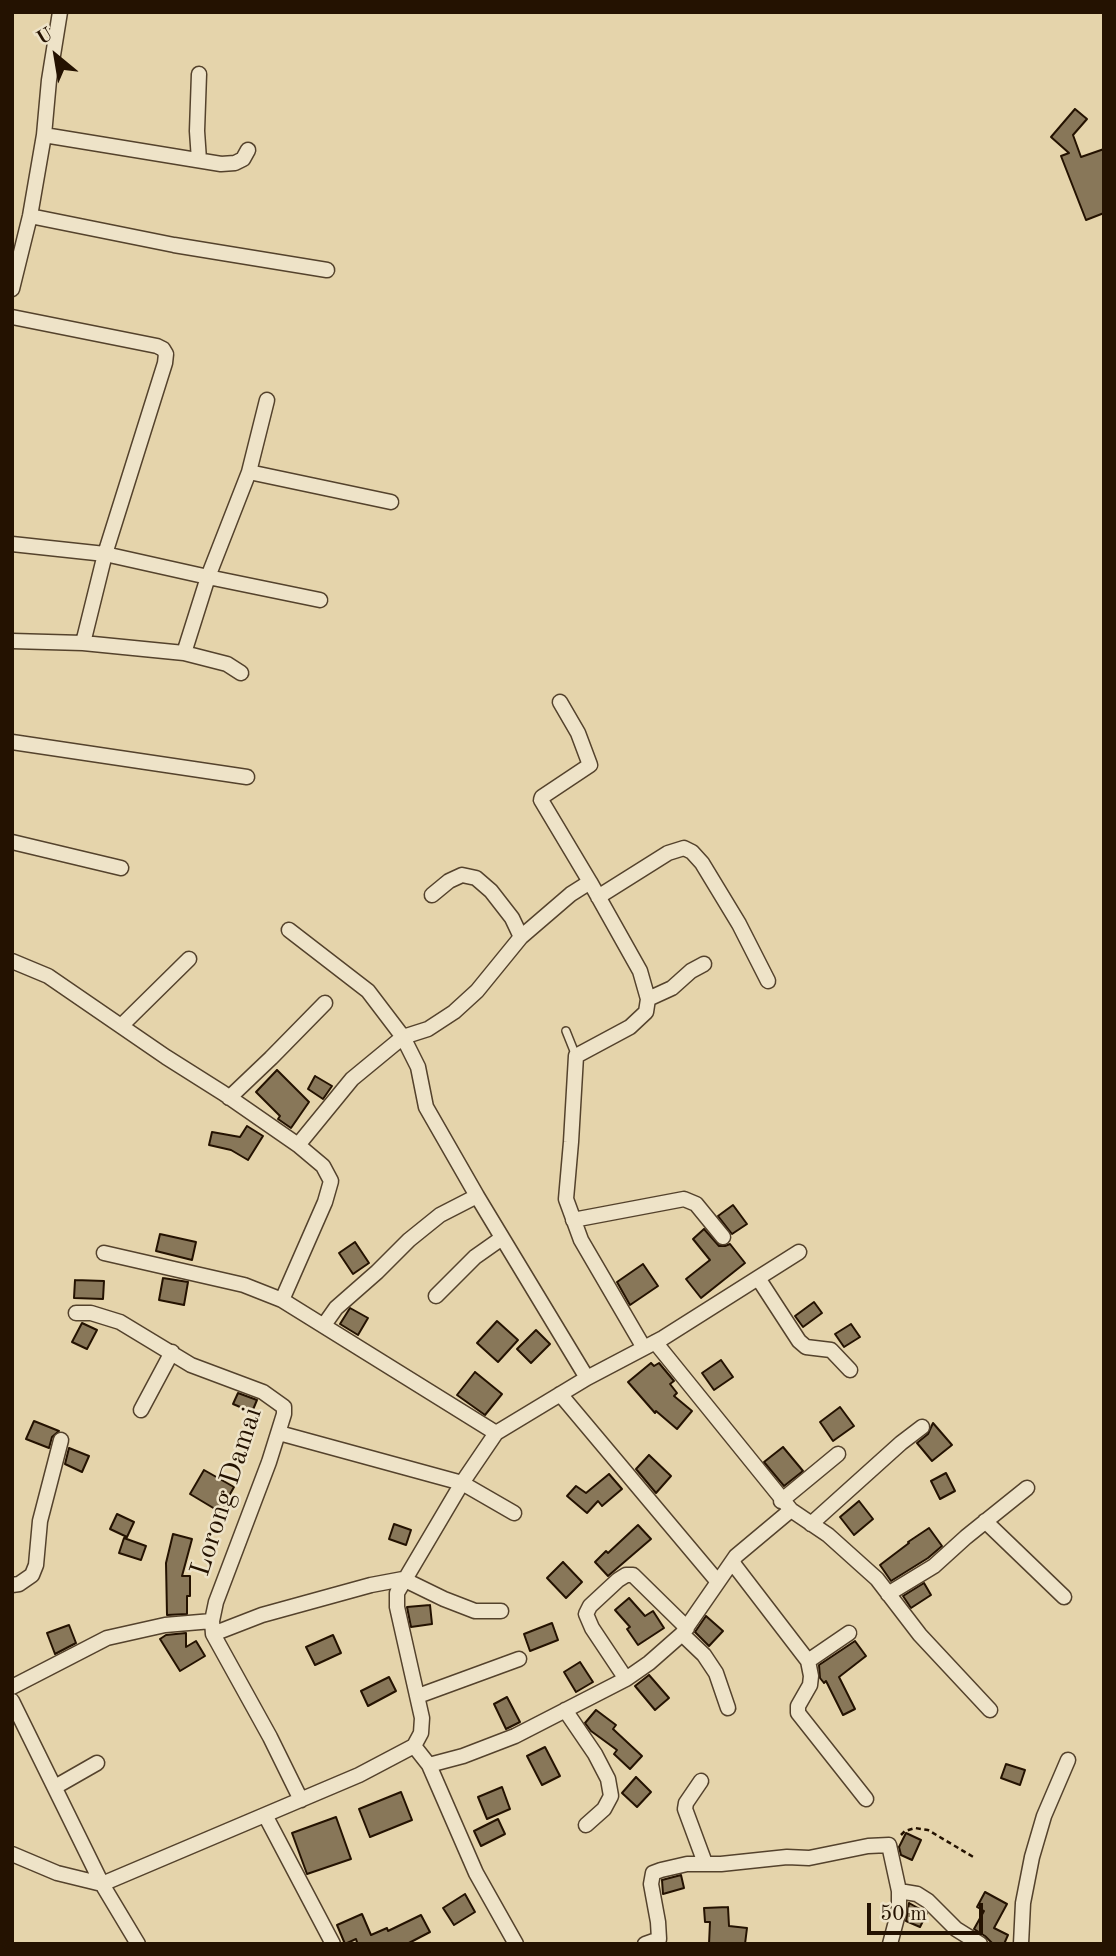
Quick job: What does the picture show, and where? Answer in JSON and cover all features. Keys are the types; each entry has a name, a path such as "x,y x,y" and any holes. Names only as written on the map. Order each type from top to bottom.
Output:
{"street":[{"path":"12,289 15,262 30,216 60,12"},
{"path":"199,74 199,160"},
{"path":"44,135 221,164 235,163 243,159 247,150"},
{"path":"30,216 174,245 327,270"},
{"path":"12,317 157,346 166,354 105,554 83,643"},
{"path":"184,653 208,577 249,472 267,400"},
{"path":"249,472 391,502"},
{"path":"12,544 105,554 320,600"},
{"path":"12,641 83,643 184,653 227,664 241,673"},
{"path":"560,702 578,733 590,765 541,797 541,800 639,971 648,999 646,1012 630,1027 576,1056 566,1199 581,1240 650,1345 786,1505 828,1535 877,1578 919,1635 990,1710"},
{"path":"12,742 247,777"},
{"path":"12,842 121,868"},
{"path":"598,897 668,853 684,848 702,863 768,981"},
{"path":"432,895 449,881 462,875 476,878 491,891 512,918 521,937"},
{"path":"298,1145 352,1079 403,1037 428,1029 454,1012 477,991 521,937 571,894 590,882"},
{"path":"289,930 368,991 403,1037 418,1067 426,1107 587,1378"},
{"path":"121,1026 189,959"},
{"path":"12,961 48,976 298,1145 323,1166 331,1181 325,1202 282,1300"},
{"path":"648,999 672,988 691,971 704,964"},
{"path":"229,1098 325,1003"},
{"path":"324,1325 336,1308 409,1240 440,1215 477,1196"},
{"path":"573,1220 684,1199 696,1204 723,1237"},
{"path":"436,1296 475,1257 502,1238"},
{"path":"13,1856 57,1873 102,1884 359,1775 414,1746 422,1733 422,1718 397,1606 397,1593 462,1483 496,1433 587,1378 650,1345 799,1252"},
{"path":"104,1253 244,1285 282,1300 496,1433"},
{"path":"758,1278 799,1340 806,1347 831,1350 850,1370"},
{"name":"Lorong Damai","path":"76,1313 91,1313 120,1322 191,1365 263,1392 281,1403 285,1409 279,1433 216,1602 213,1627"},
{"path":"141,1410 172,1352"},
{"path":"560,1394 718,1582"},
{"path":"811,1524 922,1427"},
{"path":"279,1433 462,1483 514,1513"},
{"path":"12,1585 19,1584 32,1575 36,1565 40,1521 61,1440"},
{"path":"429,1765 463,1756 516,1735 626,1679 649,1663 684,1631 732,1562 838,1454"},
{"path":"888,1594 934,1566 1027,1488"},
{"path":"985,1521 1064,1597"},
{"path":"732,1562 808,1661 810,1685 798,1706 798,1713 866,1800"},
{"path":"626,1679 592,1628 586,1614 590,1606 618,1580 626,1575 633,1575 704,1654 716,1673 728,1708"},
{"path":"12,1687 107,1638 165,1625 213,1627 403,1579 475,1611 501,1611"},
{"path":"213,1627 301,1800"},
{"path":"808,1661 849,1633"},
{"path":"418,1696 519,1658"},
{"path":"12,1701 102,1884 138,1944"},
{"path":"565,1710 595,1754 608,1779 611,1796 604,1809 586,1825"},
{"path":"414,1746 429,1765 476,1873 516,1944"},
{"path":"1021,1944 1023,1903 1032,1857 1044,1816 1068,1760"},
{"path":"55,1787 97,1763"},
{"path":"701,1781 686,1802 685,1810 705,1863"},
{"path":"265,1815 333,1944"},
{"path":"655,1942 658,1922 651,1884 653,1873 687,1864 809,1858 868,1846 889,1845 899,1891 899,1910 890,1944"},
{"path":"899,1891 917,1894 928,1901 956,1929 980,1944"}],"lane":[{"path":"566,1031 576,1056"}],"path":[{"path":"889,1845 905,1831 915,1828 928,1830 975,1858"}],"building":[{"path":"1075,109 1087,119 1073,135 1081,157 1104,149 1104,213 1086,220 1061,156 1069,153 1051,137"},
{"path":"277,1070 309,1102 291,1128 278,1119 280,1116 256,1092"},
{"path":"315,1076 332,1086 323,1099 308,1089"},
{"path":"247,1126 263,1136 248,1160 231,1150 209,1145 212,1132 240,1137"},
{"path":"733,1205 747,1224 732,1234 718,1216"},
{"path":"704,1229 719,1246 730,1244 745,1263 701,1298 686,1279 710,1260 693,1239"},
{"path":"160,1234 196,1242 192,1260 156,1251"},
{"path":"355,1242 369,1263 353,1274 339,1253"},
{"path":"643,1264 658,1286 630,1305 617,1282"},
{"path":"163,1278 188,1282 184,1305 159,1300"},
{"path":"75,1280 104,1281 103,1299 74,1298"},
{"path":"814,1302 822,1313 803,1327 795,1316"},
{"path":"350,1308 368,1318 358,1335 340,1324"},
{"path":"497,1321 518,1340 498,1362 477,1343"},
{"path":"82,1323 97,1330 87,1349 72,1342"},
{"path":"851,1324 860,1337 844,1347 835,1334"},
{"path":"536,1330 550,1344 531,1363 517,1349"},
{"path":"721,1360 733,1377 714,1390 702,1373"},
{"path":"651,1363 654,1366 659,1363 674,1381 670,1384 677,1393 674,1396 692,1411 677,1429 656,1411 655,1413 628,1382"},
{"path":"475,1372 502,1394 485,1415 457,1395"},
{"path":"238,1393 257,1400 252,1412 233,1404"},
{"path":"840,1407 854,1426 833,1441 820,1422"},
{"path":"34,1421 59,1431 52,1437 49,1448 26,1439"},
{"path":"933,1423 952,1445 932,1461 917,1443 928,1434"},
{"path":"783,1447 803,1471 784,1486 764,1462"},
{"path":"69,1448 89,1456 82,1472 65,1464"},
{"path":"649,1455 671,1476 656,1493 636,1469"},
{"path":"204,1470 234,1487 220,1512 190,1494"},
{"path":"946,1473 955,1491 940,1499 931,1481"},
{"path":"609,1474 622,1489 602,1506 598,1501 587,1513 567,1496 576,1486 586,1493"},
{"path":"859,1501 873,1519 854,1535 840,1517"},
{"path":"117,1514 134,1522 127,1537 110,1529"},
{"path":"394,1524 411,1530 406,1545 389,1539"},
{"path":"638,1525 651,1539 608,1576 595,1562"},
{"path":"929,1528 942,1546 891,1581 880,1565"},
{"path":"173,1534 192,1539 182,1576 190,1576 190,1596 187,1596 187,1614 167,1615 166,1563"},
{"path":"124,1538 146,1546 141,1560 119,1553"},
{"path":"563,1562 582,1582 566,1598 547,1578"},
{"path":"924,1583 931,1595 911,1608 903,1596"},
{"path":"629,1598 645,1616 653,1611 664,1628 638,1645 627,1629 630,1627 615,1610"},
{"path":"430,1605 432,1624 411,1627 407,1607"},
{"path":"706,1616 723,1631 709,1646 695,1632"},
{"path":"552,1623 558,1640 530,1651 524,1634"},
{"path":"69,1625 76,1643 55,1654 47,1633"},
{"path":"186,1633 186,1647 196,1641 205,1656 180,1671 160,1639 166,1635"},
{"path":"333,1635 341,1653 315,1665 306,1647"},
{"path":"855,1641 866,1656 839,1677 855,1709 843,1715 826,1681 824,1683 820,1678 819,1665"},
{"path":"580,1662 593,1682 576,1692 564,1672"},
{"path":"649,1675 669,1698 655,1710 635,1686"},
{"path":"389,1677 396,1691 368,1706 361,1691"},
{"path":"507,1697 520,1722 506,1729 494,1704"},
{"path":"596,1710 616,1725 613,1729 642,1756 630,1769 614,1754 617,1750 591,1731 585,1723"},
{"path":"545,1747 560,1776 542,1785 527,1756"},
{"path":"1006,1764 1025,1770 1020,1785 1001,1778"},
{"path":"636,1777 651,1792 637,1807 622,1793"},
{"path":"502,1787 510,1809 487,1819 478,1797"},
{"path":"401,1792 412,1820 370,1837 359,1809"},
{"path":"336,1817 351,1859 307,1874 292,1833"},
{"path":"498,1819 505,1834 481,1846 474,1831"},
{"path":"906,1833 921,1840 912,1860 901,1855 899,1847"},
{"path":"681,1875 684,1888 663,1894 662,1880"},
{"path":"985,1892 1007,1904 994,1928 1008,1935 1004,1944 993,1944 974,1929 984,1911 977,1907"},
{"path":"465,1894 475,1912 454,1925 443,1908"},
{"path":"909,1903 927,1913 920,1927 906,1921"},
{"path":"728,1907 729,1926 747,1928 745,1944 709,1944 710,1922 705,1922 704,1908"},
{"path":"362,1914 371,1935 387,1928 388,1931 421,1915 430,1932 407,1944 354,1944 356,1939 345,1944 337,1925"}]}
